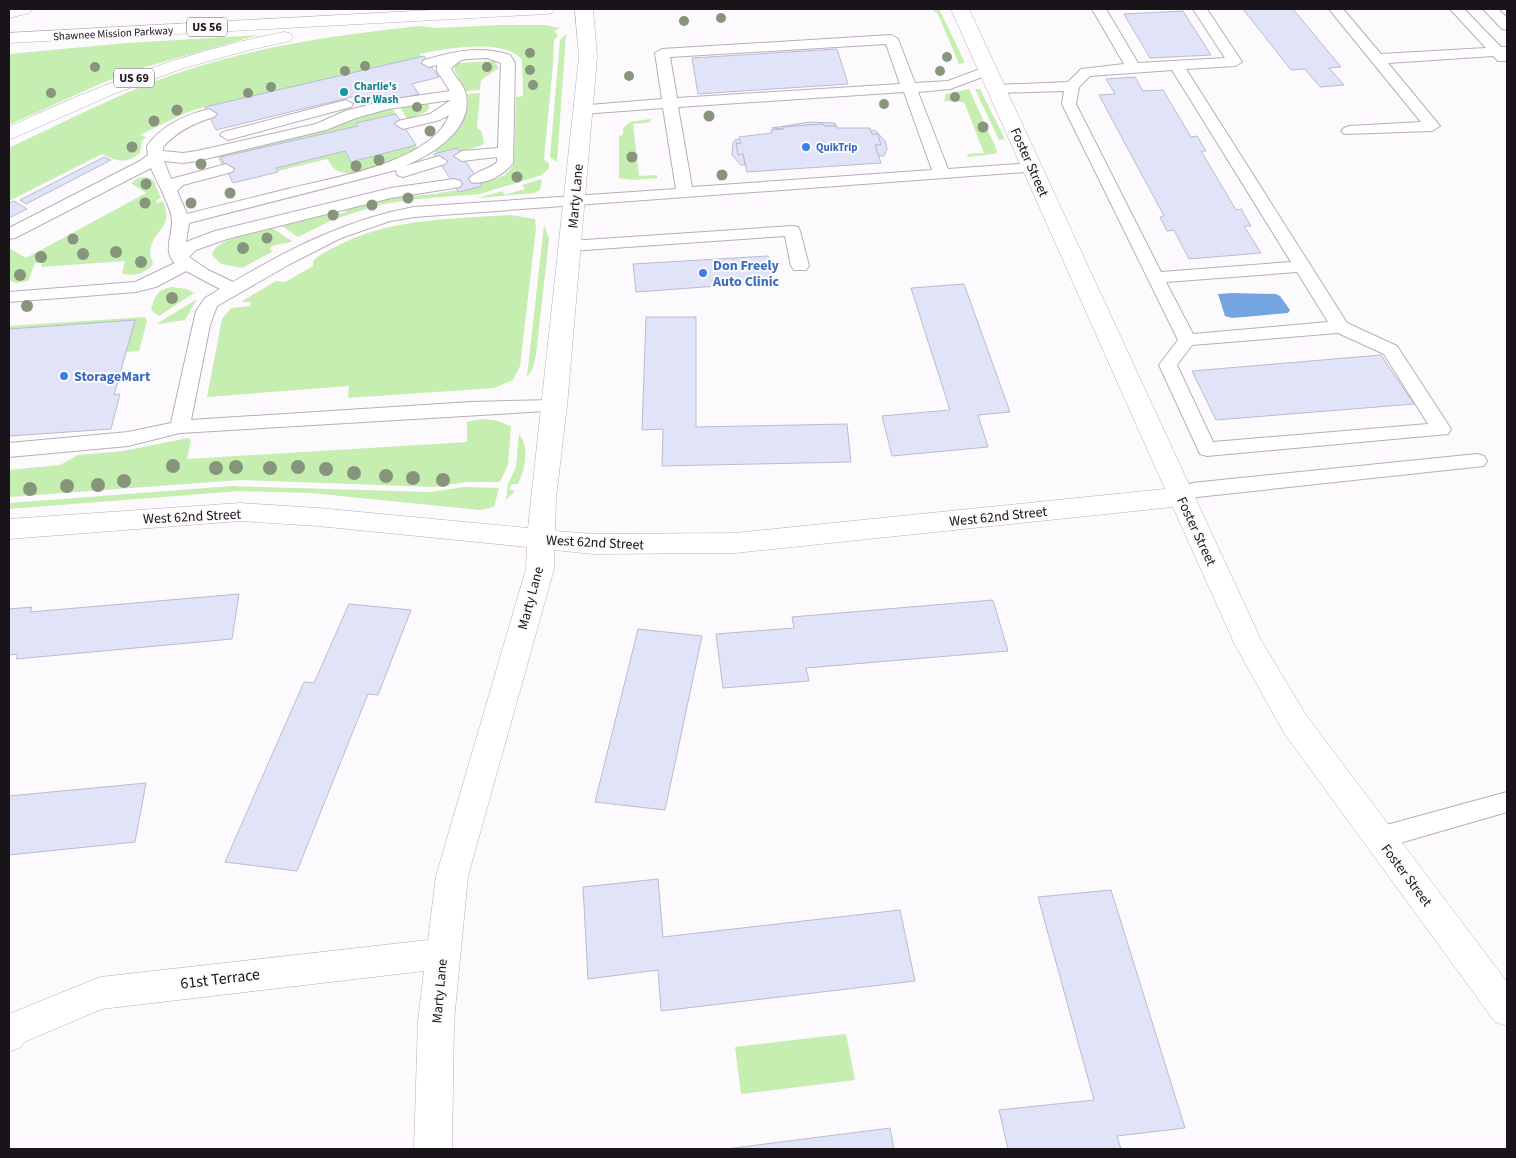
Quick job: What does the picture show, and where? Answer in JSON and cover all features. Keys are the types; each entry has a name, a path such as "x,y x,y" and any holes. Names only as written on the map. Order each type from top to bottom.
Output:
{"main road":[{"path":"9,13 22,9"},
{"name":"Shawnee Mission Parkway","path":"9,38 546,9"},
{"name":"Marty Lane","path":"433,1149 436,1021 452,876 540,569 543,498 556,406 588,57 584,9"},
{"name":"Foster Street","path":"960,9 1248,643 1295,724 1507,1010"},
{"name":"US 69","path":"9,134 91,96 179,62 267,40 321,31 386,25 405,16"},
{"name":"Shawnee Mission Parkway","path":"9,21 38,19"},
{"name":"West 62nd Street","path":"9,529 240,512 318,517 610,545 735,543 1181,497"},
{"name":"61st Terrace","path":"9,1035 12,1030 100,993 329,965 442,954"}],"lane":[{"path":"1099,9 1133,68"},
{"path":"1187,340 1069,104 1072,86 1086,72 1235,62 1200,9"},
{"path":"1336,9 1432,126 1349,131"},
{"path":"1457,9 1502,51 1507,63"},
{"path":"1490,9 1507,26"},
{"path":"685,194 662,53 891,39 942,175"},
{"path":"1378,59 1502,51"},
{"path":"429,63 457,56 498,55 508,63 505,163 498,170 469,167 505,152"},
{"path":"181,244 329,185 380,171 405,161 443,136 456,116 458,94 443,67 457,56"},
{"path":"1177,66 1340,327"},
{"path":"582,109 909,88 993,80 1072,86"},
{"path":"415,88 441,88 458,94"},
{"path":"403,124 435,117 458,94"},
{"path":"156,152 183,158 197,156 321,127 336,118 425,97 458,94"},
{"path":"156,152 183,152 360,103"},
{"path":"9,234 146,164 168,132 185,120 209,114"},
{"path":"156,152 157,164 168,190 181,244 234,289"},
{"path":"180,426 205,312 211,302 341,231 377,219 414,212 1033,168"},
{"path":"168,190 177,182 226,169"},
{"path":"9,297 136,287 157,280 191,227 392,176 446,172 433,190 391,193 221,235 190,246 181,244"},
{"path":"570,246 792,231 800,266"},
{"path":"1155,278 1302,266"},
{"path":"1340,327 1391,350 1441,429 1207,449 1168,365 1187,340 1340,327"},
{"path":"9,450 128,439 180,426 471,408 556,406"},
{"path":"1181,497 1192,490 1477,462"},
{"path":"1379,838 1507,802"}],"green space":[{"path":"932,9 939,9 965,63 959,64 938,14"},
{"path":"545,25 560,28 554,31 558,35 554,40 544,159 549,164 549,168 542,175 480,194 417,199 378,205 332,220 298,237 282,226 338,211 340,214 346,212 345,209 392,198 457,190 459,192 481,186 480,183 490,181 508,172 514,163 516,97 523,96 522,60 514,53 503,49 475,46 420,54 421,57 197,109 140,135 146,137 142,141 140,153 130,159 121,161 102,154 9,201 9,148 109,101 176,73 245,54 314,40 420,26 437,28"},
{"path":"566,34 557,162 550,157 560,40"},
{"path":"259,35 142,68 102,83 9,125 9,54 126,43"},
{"path":"494,61 499,68 481,80 480,90 466,91 455,72 454,66 457,63"},
{"path":"969,89 997,153 968,157 967,154 984,153 964,102 944,101 946,94"},
{"path":"975,89 980,89 1005,139 999,140"},
{"path":"480,93 477,128 482,132 484,144 450,153 432,151 446,141 464,120 468,103 467,94"},
{"path":"427,103 430,107 426,112 407,119 400,107"},
{"path":"392,108 396,114 357,123 358,126 221,157 224,163 221,164 217,156"},
{"path":"650,119 651,122 633,124 639,176 657,175 657,178 633,180 619,178 619,136 623,135 623,128 630,122"},
{"path":"416,145 417,148 389,162 356,172 346,173 338,171 327,159 278,171 276,168 345,151 351,161"},
{"path":"147,177 154,181 161,198 156,200 157,203 163,201 166,217 165,223 152,245 150,254 153,264 147,270 134,275 122,273 125,261 41,267 42,263 35,263 28,281 16,283 9,280 9,248 26,258 146,193 131,183 138,178"},
{"path":"542,179 540,190 534,193 478,198 502,191 505,195 525,189 522,185"},
{"path":"510,215 535,219 536,229 520,366 513,380 494,388 348,398 349,386 207,397 222,319 231,308 250,306 251,302 242,301 276,281 285,282 313,266 313,261 323,253 363,235 404,224 425,221"},
{"path":"544,225 549,239 536,355 532,370 527,377"},
{"path":"272,228 292,241 273,246 270,248 272,252 242,268 221,264 212,255 220,244 228,240"},
{"path":"172,287 187,289 194,293 159,316 151,310 155,297 163,289"},
{"path":"197,299 185,320 158,324 158,323"},
{"path":"145,317 147,321 139,351 126,352 134,320 9,329 9,326"},
{"path":"481,419 495,420 511,426 508,465 500,482 467,482 434,487 240,480 9,497 9,470 60,465 78,455 123,451 188,438 191,440 187,459 467,442 467,422"},
{"path":"519,434 525,452 523,472 518,484 512,484 509,489 515,491 506,500 508,484 516,467"},
{"path":"232,486 430,492 464,487 499,488 494,507 480,510 311,493 239,491 9,509 9,503"},
{"path":"846,1034 855,1080 741,1094 735,1047"}],"water":[{"path":"1218,294 1276,294 1280,296 1290,310 1288,313 1232,318 1225,316"}],"building":[{"path":"1243,9 1293,9 1341,67 1329,68 1344,85 1320,87 1305,69 1291,70"},
{"path":"1183,11 1211,55 1150,58 1124,14"},
{"path":"837,49 848,84 698,94 692,58"},
{"name":"Charlie's Car Wash","path":"424,56 439,77 412,84 419,94 363,108 356,96 216,130 205,107"},
{"path":"1135,77 1143,91 1163,90 1191,137 1197,136 1206,151 1201,151 1236,210 1241,209 1251,226 1244,226 1261,253 1189,259 1174,230 1167,231 1160,217 1164,216 1099,95 1115,94 1106,79"},
{"name":"Charlie's Car Wash","path":"396,114 416,145 351,162 345,151 276,168 278,172 233,183 221,157 358,126 356,123"},
{"path":"810,122 835,123 836,126 824,126 823,124 783,127 784,129 772,128"},
{"name":"QuikTrip","path":"823,124 824,126 837,126 837,128 870,128 872,134 878,134 881,145 875,145 881,163 747,172 743,154 738,155 736,143 741,143 739,137 772,133 771,130 784,129 783,127"},
{"path":"875,130 885,141 887,149 884,156 879,156 875,145 881,145 878,134 872,134 871,131"},
{"path":"740,139 741,143 736,143 738,155 743,154 745,165 741,165 732,155 733,143 735,140"},
{"path":"457,148 482,186 459,192 434,154"},
{"path":"104,157 111,160 26,204 20,200"},
{"path":"14,201 27,209 9,218 9,203"},
{"name":"Don Freely Auto Clinic","path":"768,256 773,282 636,292 633,264"},
{"path":"964,284 1010,412 978,415 988,447 892,456 882,416 950,410 911,288"},
{"path":"646,317 696,317 696,427 847,424 851,462 662,466 663,429 642,430"},
{"name":"StorageMart","path":"135,320 114,395 120,394 111,429 9,436 9,329"},
{"path":"1381,355 1414,404 1216,420 1192,371"},
{"path":"239,594 232,639 16,659 18,654 9,655 9,609 32,607 30,612"},
{"path":"993,600 1008,651 806,668 809,681 723,688 716,634 794,628 792,617"},
{"path":"349,604 411,610 378,695 368,694 297,871 225,862 304,682 314,683"},
{"path":"638,629 702,636 665,810 595,802"},
{"path":"146,783 135,842 9,855 9,796"},
{"path":"658,879 663,937 900,910 915,981 661,1011 658,970 588,979 583,887"},
{"path":"1111,890 1185,1128 1117,1136 1121,1149 1008,1149 999,1110 1094,1100 1038,897"},
{"path":"890,1128 894,1149 726,1149"}],"place":[{"name":"Charlie's Car Wash","path":"344,92"},
{"name":"QuikTrip","path":"806,147"},
{"name":"Don Freely Auto Clinic","path":"703,273"},
{"name":"StorageMart","path":"64,376"}]}
